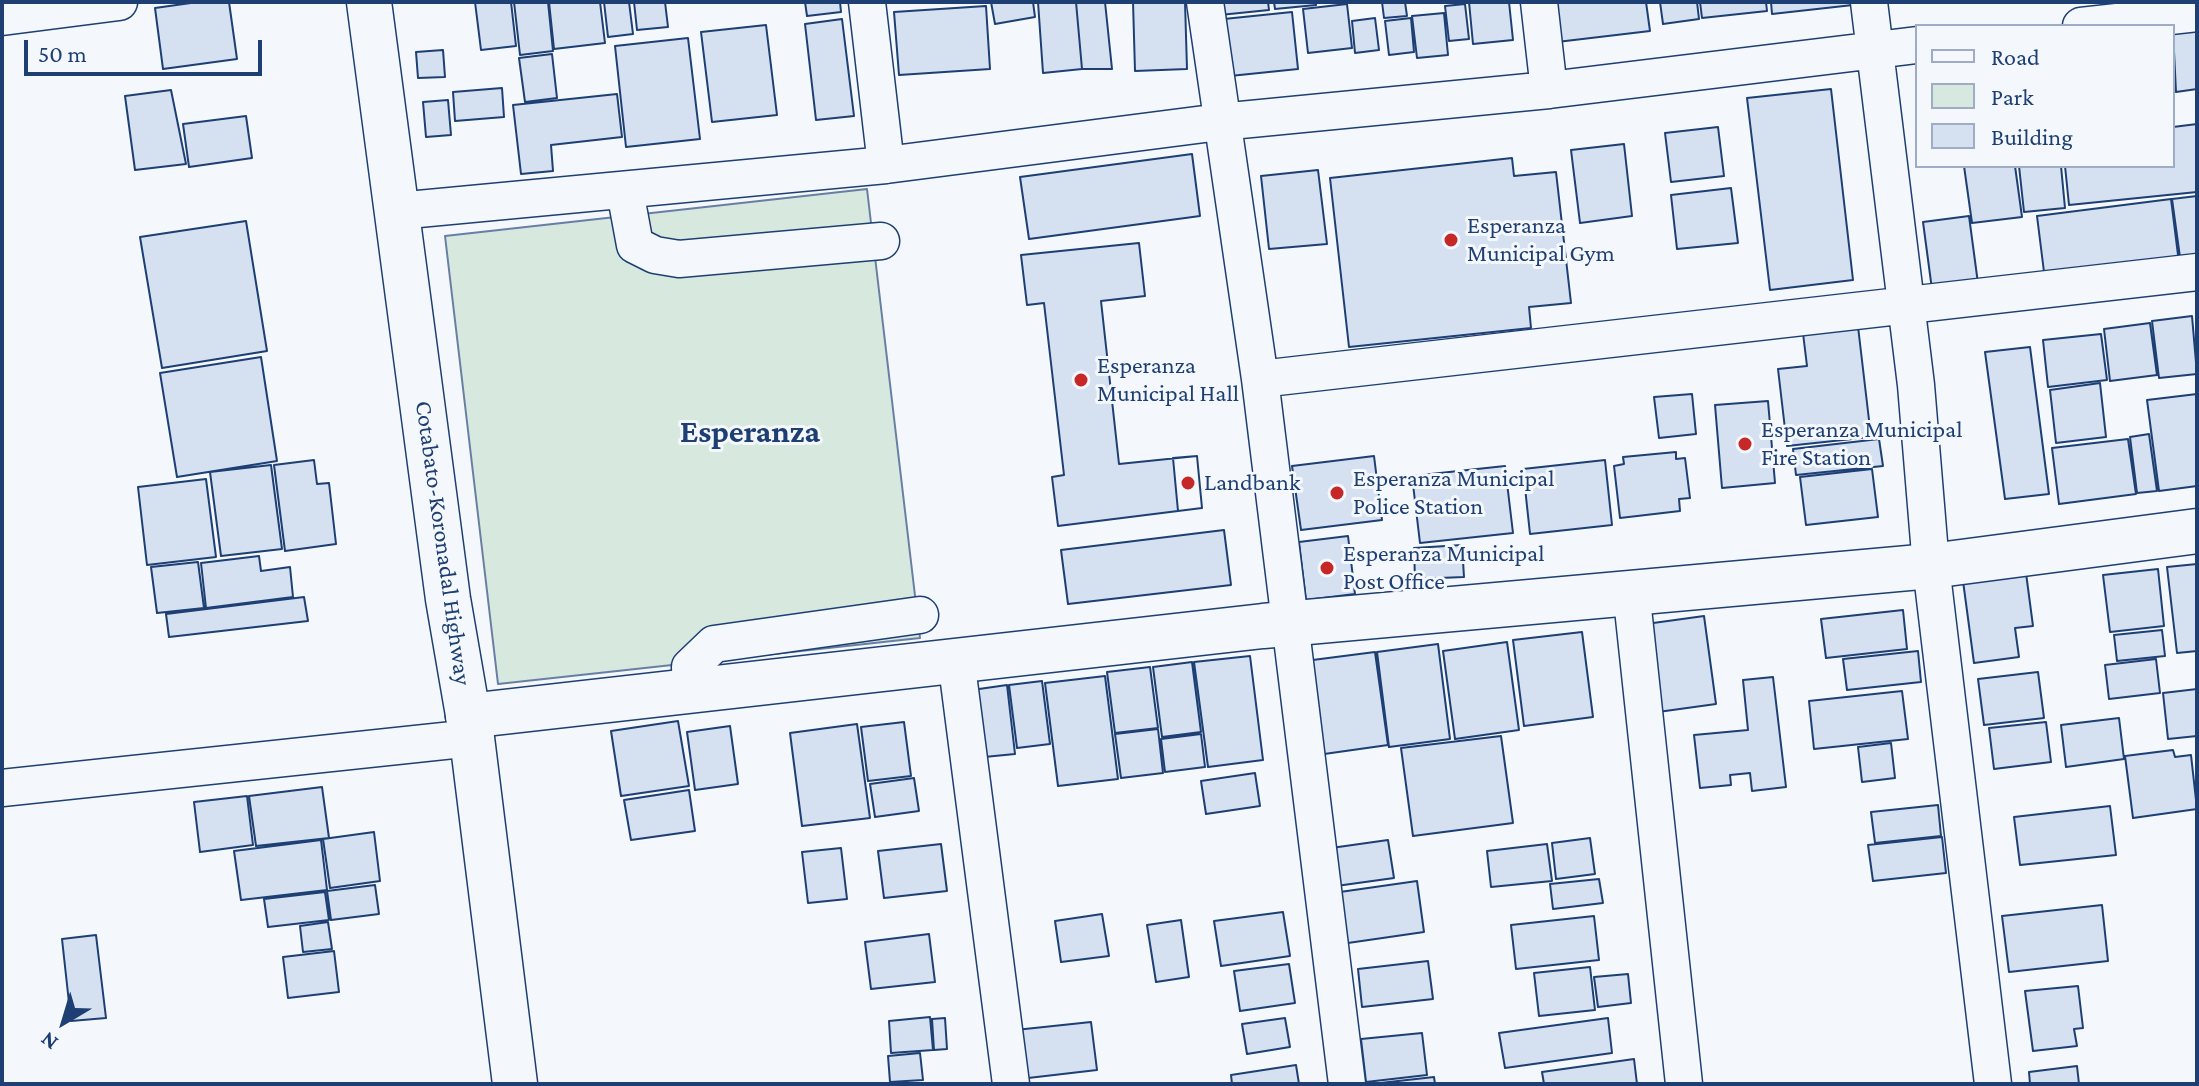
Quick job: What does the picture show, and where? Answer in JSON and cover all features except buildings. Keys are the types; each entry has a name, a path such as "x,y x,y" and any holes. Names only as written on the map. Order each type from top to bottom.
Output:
{"main road":[{"name":"Cotabato-Koronadal Highway","path":"369,2 448,599 470,727 515,1084"},
{"path":"470,727 691,693 956,659 1631,590 1931,566 2197,531"}],"street":[{"path":"2,17 119,2"},
{"path":"867,2 886,165"},
{"path":"1205,2 1220,122 1260,379 1347,1084"},
{"path":"1539,2 1549,90"},
{"path":"1869,2 1906,307 1931,566 1993,1084"},
{"path":"2099,24 2197,13"},
{"path":"397,211 886,165 1220,122 1549,90 1915,45"},
{"path":"625,191 635,245 655,255 679,259 881,241"},
{"path":"1260,379 2197,272"},
{"path":"1631,590 1684,1084"},
{"path":"691,693 690,667 714,644 920,615"},
{"path":"956,659 1011,1084"},
{"path":"2,788 470,727"}],"green space":[{"path":"867,189 920,638 498,684 445,236"}],"place":[{"name":"Esperanza Municipal Gym","path":"1451,240"},
{"name":"Esperanza Municipal Hall","path":"1081,380"},
{"name":"Esperanza Municipal Fire Station","path":"1745,444"},
{"name":"Landbank","path":"1188,483"},
{"name":"Esperanza Municipal Police Station","path":"1337,493"},
{"name":"Esperanza Municipal Post Office","path":"1327,568"}],"district":[{"name":"Esperanza","path":"750,432"}]}
